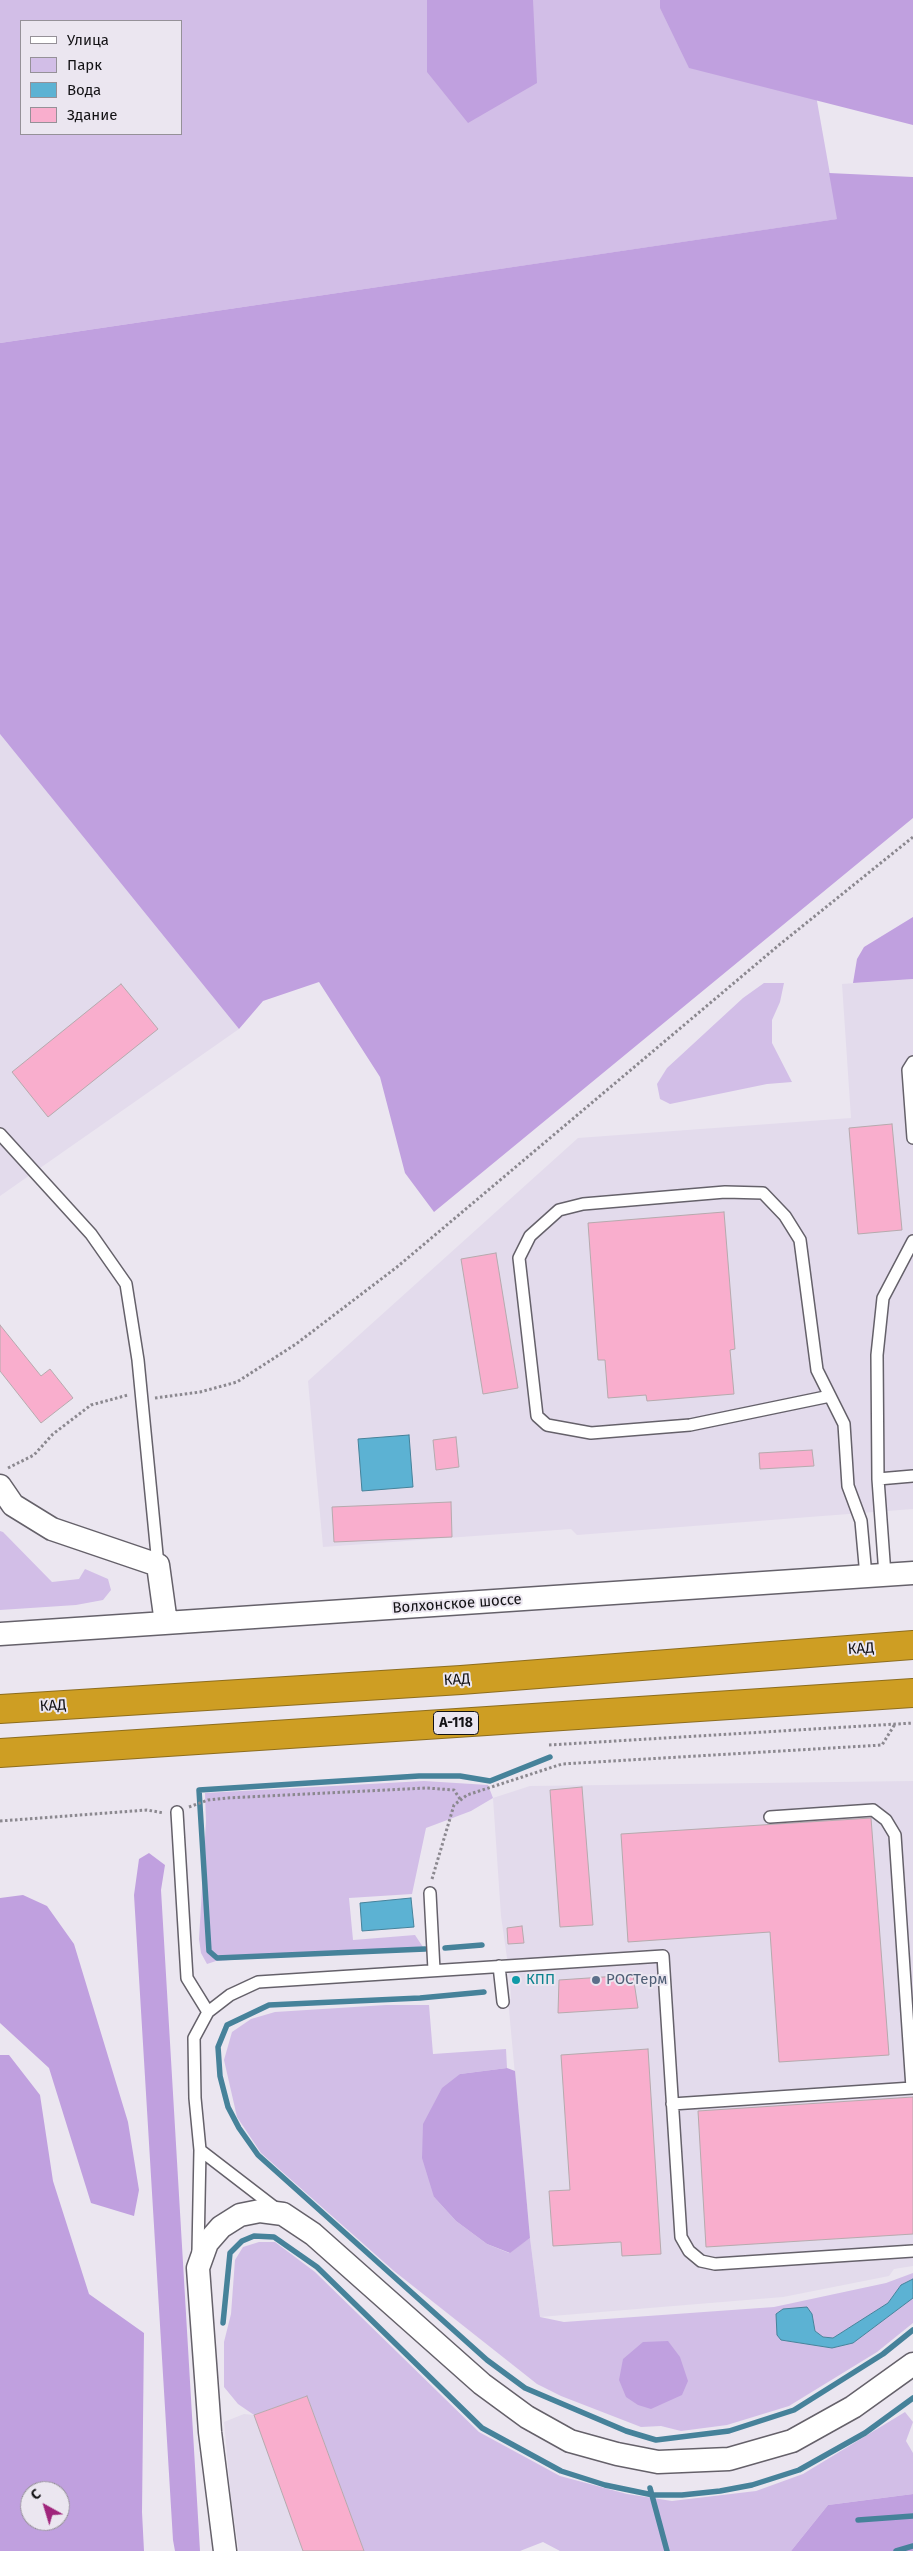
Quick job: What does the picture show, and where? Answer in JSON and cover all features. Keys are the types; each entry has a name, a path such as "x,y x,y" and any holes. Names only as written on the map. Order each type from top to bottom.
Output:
{"highway":[{"name":"КАД","path":"0,1710 461,1680 913,1645"},
{"name":"А-118","path":"0,1753 913,1693"}],"street":[{"path":"3,1478 13,1505 52,1529 158,1565 166,1623"},
{"name":"Волхонское шоссе","path":"0,1634 913,1573"},
{"path":"225,2551 210,2432 198,2268 206,2243 222,2227 240,2215 260,2210 283,2214 313,2234 482,2384 527,2417 570,2441 617,2454 658,2462 729,2459 792,2441 853,2407 913,2364"}],"lane":[{"path":"913,1062 908,1070 913,1138"},
{"path":"0,1134 91,1234 126,1284 138,1360 158,1565"},
{"path":"830,1396 690,1425 591,1433 547,1425 537,1416 519,1258 530,1236 559,1210 583,1204 725,1192 763,1193 785,1216 800,1240 817,1370 830,1396 844,1424 848,1486 861,1521 876,1576"},
{"path":"876,1576 878,1478 877,1355 883,1298 913,1241"},
{"path":"878,1478 913,1476"},
{"path":"672,2104 912,2088 895,1835 886,1820 873,1810 770,1817"},
{"path":"177,1812 186,1978 208,2012"},
{"path":"430,1893 434,1970"},
{"path":"198,2268 200,2150 195,2098 194,2038 208,2012 230,1995 258,1982 663,1956 681,2237 689,2252 701,2261 715,2264 913,2251"},
{"path":"499,1966 503,2002"},
{"path":"200,2150 283,2214"}],"path":[{"path":"3,1478 34,1455 53,1434 91,1405 141,1394 200,1392 237,1382 296,1344 397,1267 779,945 913,837"},
{"path":"548,1745 913,1723"},
{"path":"430,1893 454,1805 467,1795 562,1764 882,1745 895,1724"},
{"path":"0,1821 147,1810 164,1813 177,1812 208,1800 417,1789 454,1790 460,1799"}],"shaded area":[{"path":"427,0 533,0 537,83 468,123 427,72"},
{"path":"660,0 913,0 913,125 689,68 660,8"},
{"path":"829,173 913,177 913,818 434,1212 405,1173 380,1077 319,982 263,1001 239,1029 0,734 0,343 837,219"},
{"path":"0,734 239,1029 0,1196"},
{"path":"913,917 913,979 853,983 857,959 864,947"},
{"path":"913,979 913,1509 577,1535 571,1529 323,1547 308,1381 578,1138 851,1118 842,984"},
{"path":"913,1781 913,2266 894,2269 889,2276 783,2297 540,2317 530,2238 508,1999 511,1999 510,1979 501,1916 493,1798 530,1786"},
{"path":"149,1853 165,1865 161,1890 200,2551 175,2551 173,2540 134,1895 139,1859"},
{"path":"23,1895 47,1906 74,1944 128,2122 139,2190 134,2216 91,2203 49,2068 0,2023 0,1898"},
{"path":"0,2055 9,2055 40,2095 53,2181 89,2294 144,2333 142,2512 144,2551 0,2551"},
{"path":"507,2068 515,2071 530,2238 510,2253 487,2244 456,2221 434,2197 422,2158 423,2124 442,2088 460,2074"},
{"path":"668,2341 680,2357 688,2381 682,2395 651,2409 638,2405 626,2397 619,2380 623,2359 643,2342"},
{"path":"307,2396 364,2551 239,2551 231,2499 224,2422 244,2414 254,2415"},
{"path":"913,2494 913,2551 791,2551 828,2505"}],"green space":[{"path":"0,0 799,0 838,219 0,343"},
{"path":"764,983 784,983 780,1002 772,1020 772,1043 792,1082 767,1084 670,1104 660,1099 657,1084 667,1068 743,998"},
{"path":"0,1531 52,1582 79,1579 85,1569 108,1579 111,1590 103,1600 76,1605 0,1610"},
{"path":"424,1781 488,1785 493,1798 471,1811 426,1828 412,1894 349,1898 353,1940 415,1935 423,1947 216,1961 207,1964 201,1953 199,1939 206,1821 205,1793"},
{"path":"386,2005 429,2005 433,2054 506,2049 507,2068 460,2074 434,2197 456,2221 487,2244 509,2253 530,2238 540,2317 564,2322 774,2307 886,2283 913,2273 913,2279 901,2285 888,2303 833,2338 823,2337 815,2331 812,2314 781,2340 832,2348 853,2343 913,2298 913,2323 877,2352 789,2406 727,2425 681,2431 661,2426 641,2427 561,2396 537,2384 394,2271 261,2153 237,2117 224,2060 232,2032 251,2019 275,2012"},
{"path":"259,2242 275,2242 315,2272 479,2432 560,2476 627,2494 672,2501 756,2491 803,2474 905,2412 913,2422 906,2441 913,2453 913,2494 828,2505 791,2551 560,2551 543,2542 520,2551 364,2551 307,2396 254,2415 238,2404 224,2387 224,2342 231,2314 235,2260 243,2247"}],"water":[{"path":"409,1435 413,1487 362,1491 358,1439"},
{"path":"411,1898 414,1927 362,1931 360,1903"},
{"path":"913,2279 913,2298 853,2343 832,2348 781,2340 777,2335 776,2314 783,2309 807,2307 812,2314 815,2331 823,2337 833,2338 888,2303 901,2285"}],"building":[{"path":"121,984 158,1029 48,1117 12,1072"},
{"path":"892,1124 902,1230 858,1234 849,1128"},
{"path":"724,1212 735,1349 730,1350 734,1394 647,1401 646,1395 608,1398 605,1360 598,1360 588,1223"},
{"path":"496,1253 518,1388 483,1394 461,1259"},
{"path":"0,1325 41,1376 50,1369 73,1398 41,1423 0,1371"},
{"path":"456,1437 459,1467 436,1470 433,1440"},
{"path":"812,1450 814,1466 760,1469 759,1453"},
{"path":"451,1502 452,1537 334,1542 332,1507"},
{"path":"582,1787 593,1925 560,1927 550,1790"},
{"path":"871,1818 889,2055 779,2062 770,1932 628,1942 621,1834"},
{"path":"522,1926 524,1943 508,1944 507,1928"},
{"path":"633,1975 638,2008 558,2013 559,1980"},
{"path":"648,2049 661,2254 622,2256 621,2242 553,2246 549,2191 570,2190 561,2055"},
{"path":"913,2097 913,2234 706,2247 698,2111"},
{"path":"307,2396 364,2551 303,2551 254,2415"}],"waterway":[{"path":"425,1949 217,1958 209,1951 199,1790 419,1776 460,1776 490,1781 550,1757"},
{"path":"445,1948 482,1945"},
{"path":"484,1992 420,1998 269,2005 227,2025 218,2047 220,2076 228,2107 239,2128 258,2155 487,2360 525,2388 626,2431 656,2440 729,2431 794,2410 883,2354 913,2330"},
{"path":"223,2323 230,2253 242,2241 254,2236 274,2237 317,2267 482,2428 561,2471 605,2485 653,2495 682,2495 720,2491 752,2485 799,2470 865,2433 913,2398"},
{"path":"650,2488 667,2551"},
{"path":"858,2520 913,2516"},
{"path":"896,2551 913,2546"}],"place":[{"name":"КПП","path":"516,1980"},
{"name":"РОСТерм","path":"596,1980"}]}
